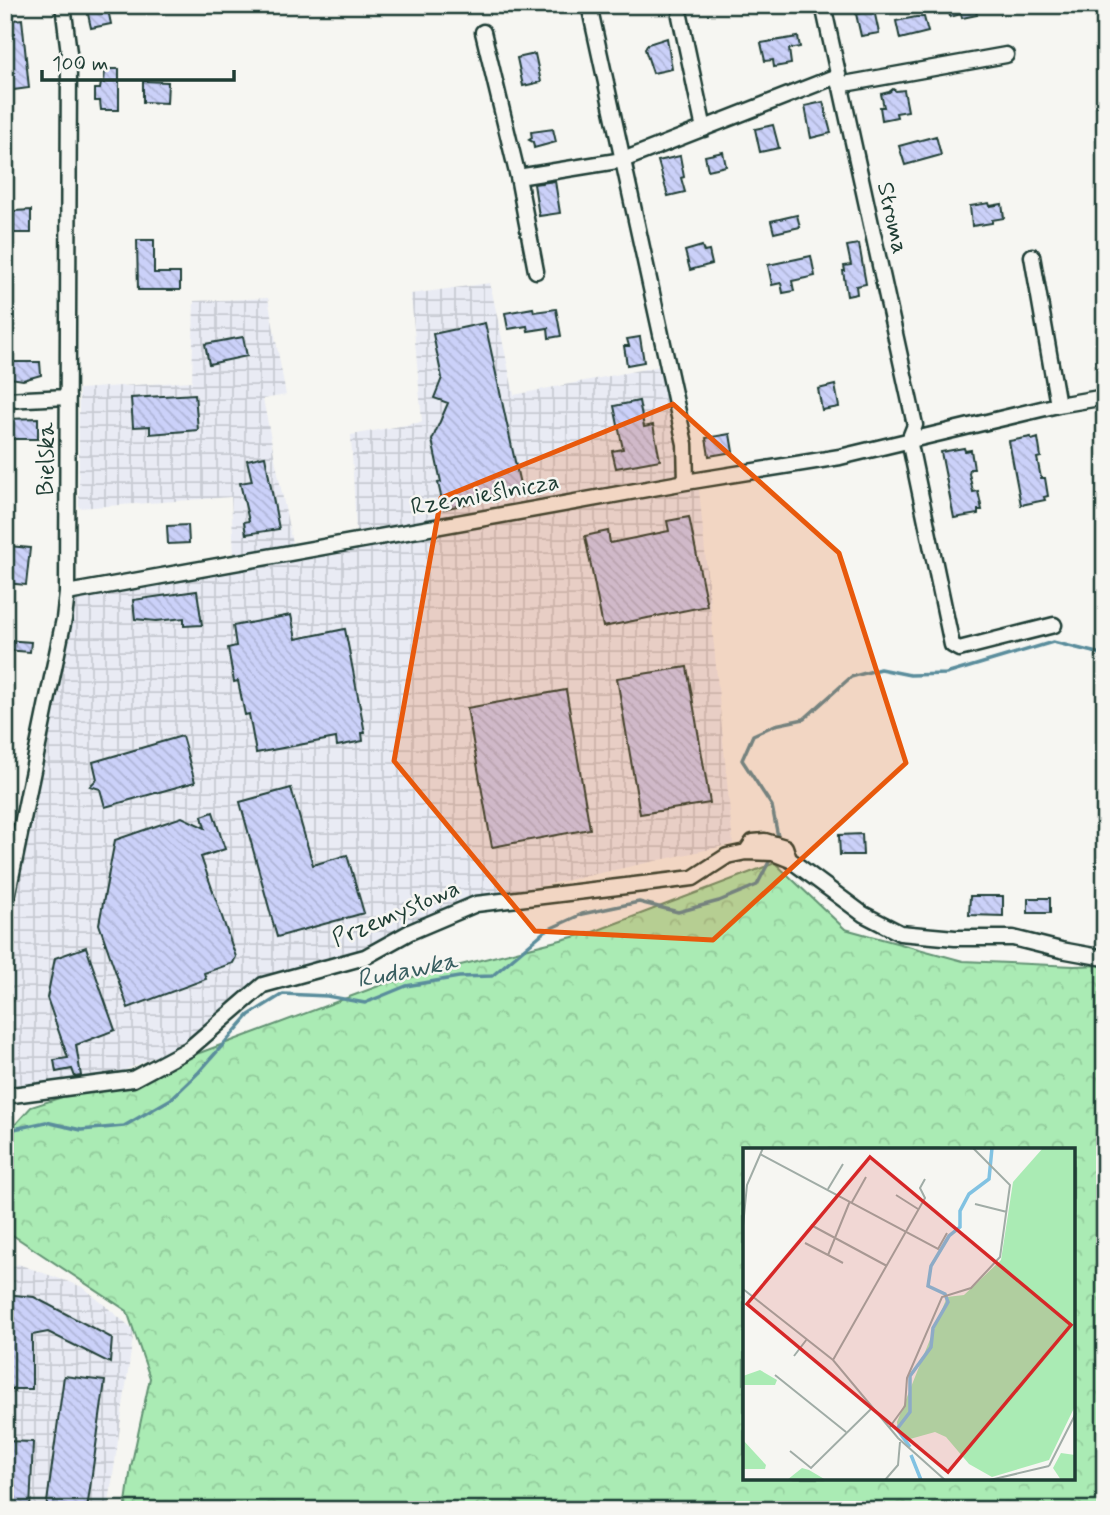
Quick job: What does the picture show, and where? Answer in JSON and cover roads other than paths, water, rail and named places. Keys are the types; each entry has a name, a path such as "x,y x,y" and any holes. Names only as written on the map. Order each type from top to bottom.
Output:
{"street":[{"name":"Bielska","path":"5,906 67,593 69,53 63,5"},
{"path":"589,5 685,444 686,482"},
{"name":"Stroma","path":"823,5 915,425 909,440 952,646 959,649 1054,625"},
{"path":"680,16 704,129"},
{"path":"484,32 518,177 536,271"},
{"path":"518,177 622,160 838,80 1006,55"},
{"path":"1032,256 1058,405"},
{"path":"5,400 68,397"},
{"name":"Rzemieślnicza","path":"67,593 840,457 1058,405 1105,397"},
{"name":"Przemysłowa","path":"746,852 754,842 765,841 787,853 863,915 900,933 956,938 1013,938 1105,958"},
{"name":"Przemysłowa","path":"5,1096 133,1079 188,1049 263,985 365,957 410,932 476,904 693,878 727,856 746,852 787,853"}],"waterway":[{"name":"Rudawka","path":"779,842 772,806 742,760 753,735 775,725 804,719 851,677 880,669 910,675 946,674 1053,642 1105,655"},
{"name":"Rudawka","path":"5,1131 46,1122 81,1130 124,1126 171,1099 199,1072 249,1015 283,994 327,996 365,1003 406,986 459,977 492,976 545,931 582,914 639,902 678,912 719,901 757,885 771,858"}]}
